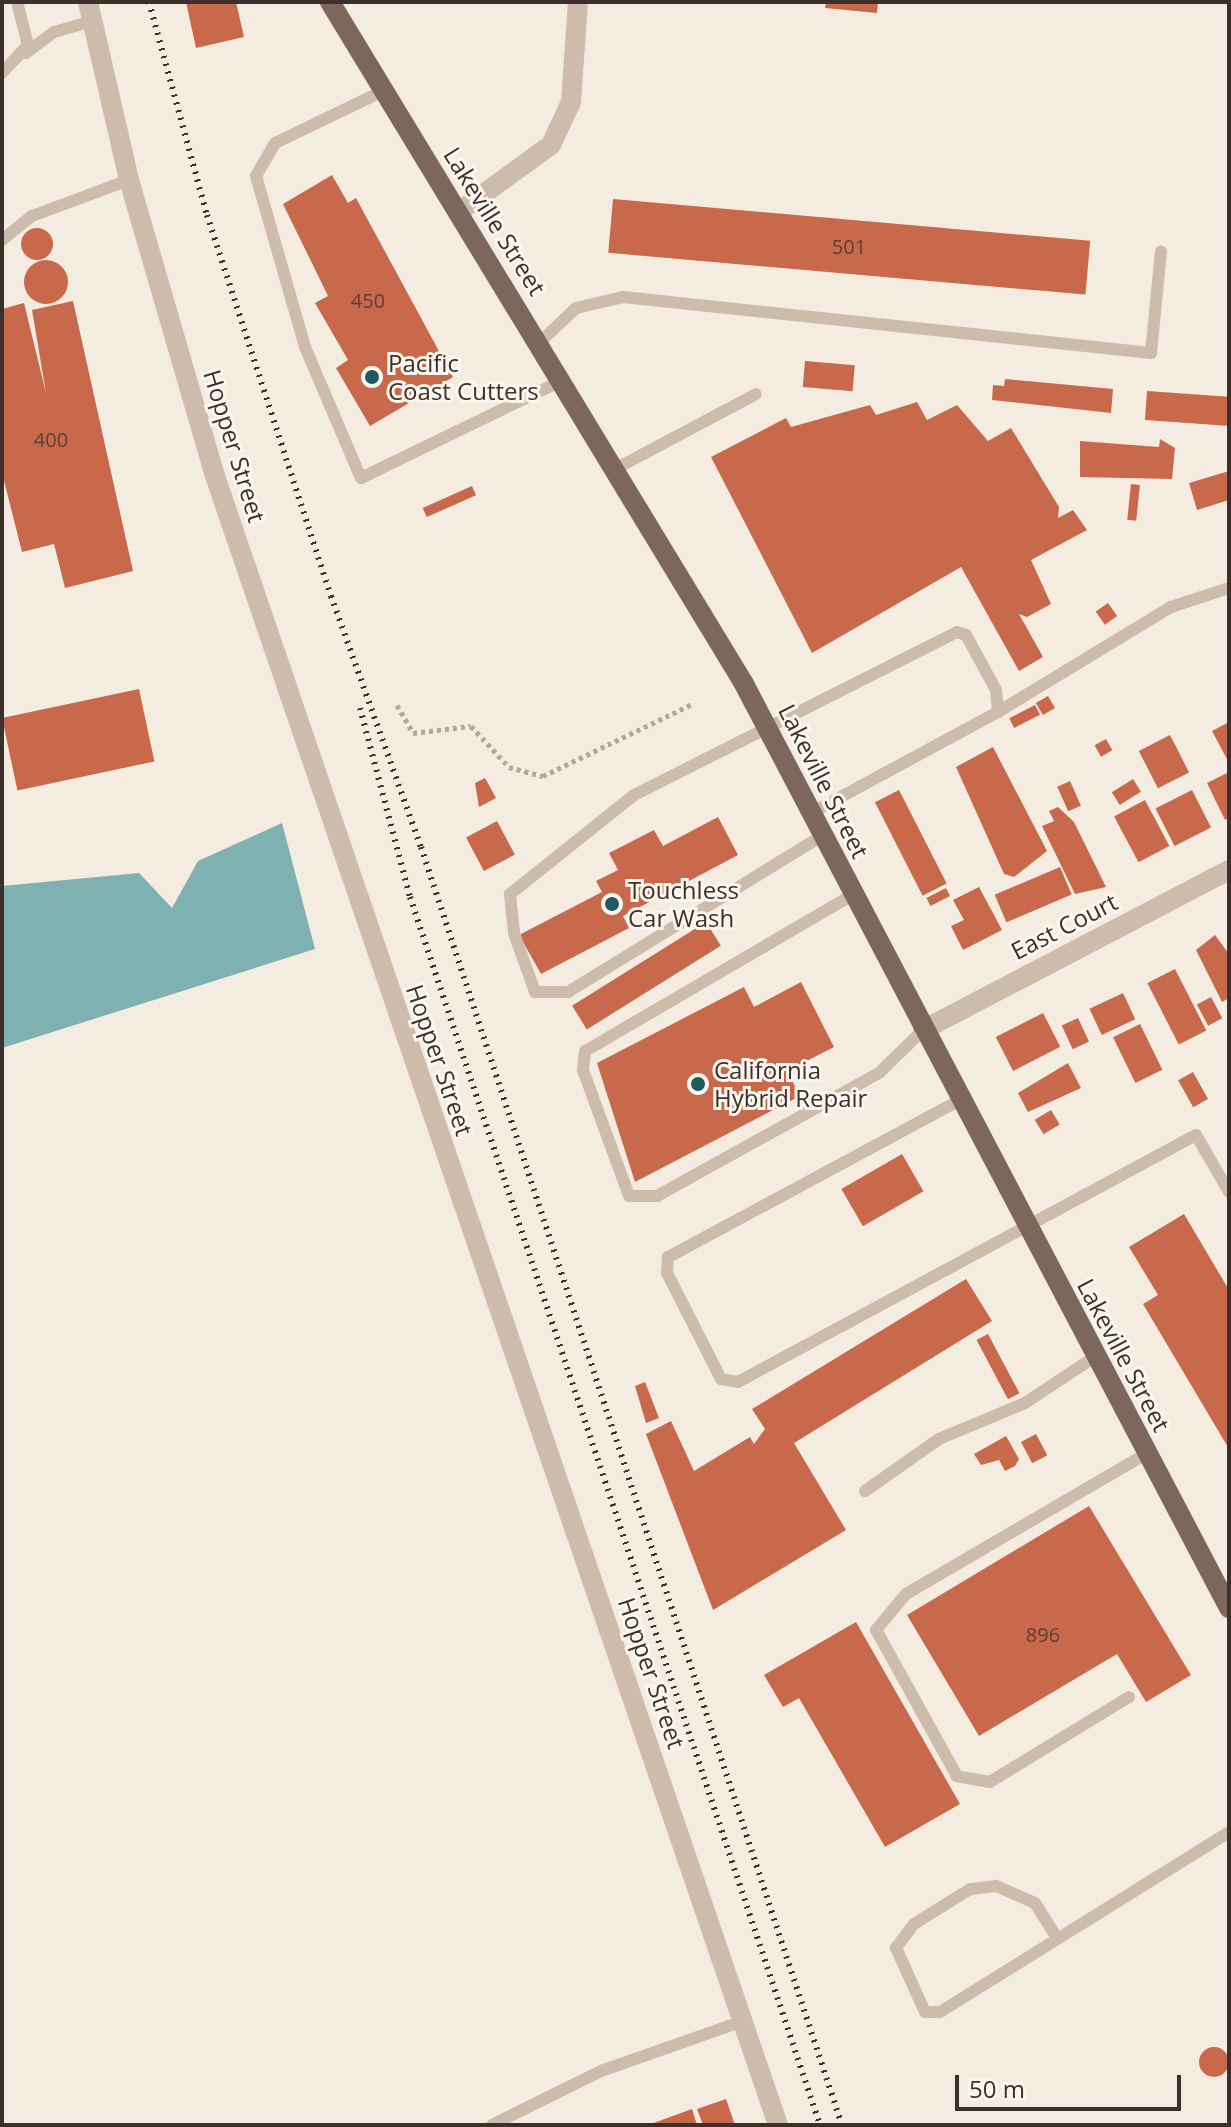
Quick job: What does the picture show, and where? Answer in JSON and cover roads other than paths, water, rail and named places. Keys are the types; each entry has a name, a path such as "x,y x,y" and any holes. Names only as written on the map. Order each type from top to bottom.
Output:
{"main road":[{"name":"Lakeville Street","path":"330,2 617,468 768,729 1147,1453 1222,1575 1229,1608"}],"street":[{"path":"460,211 551,145 571,102 578,2"},
{"name":"Hopper Street","path":"90,11 129,180 220,491 778,2125"},
{"name":"East Court","path":"923,1030 1229,870"}],"lane":[{"path":"17,2 26,53"},
{"path":"2,73 54,32 90,11"},
{"path":"383,91 275,143 256,176 305,347 361,478 561,381"},
{"path":"2,240 32,216 129,180"},
{"path":"539,343 576,308 623,297 1151,353 1161,251"},
{"path":"617,468 756,394"},
{"path":"811,813 998,712 1171,607 1229,588"},
{"path":"823,835 568,992 535,992 514,933 510,894 634,795 957,632 996,690 998,712"},
{"path":"854,894 585,1051 583,1070 629,1196 657,1196 879,1073 923,1030"},
{"path":"960,1100 668,1257 667,1273 721,1379 738,1382 1196,1135 1229,1192"},
{"path":"865,1491 939,1439 1025,1403 1096,1356"},
{"path":"1129,1697 990,1782 957,1776 876,1630 906,1594 1147,1453"},
{"path":"1057,1938 1035,1903 996,1886 970,1889 914,1924 896,1948 925,2012 940,2012 1229,1832"},
{"path":"492,2125 601,2071 743,2021"}],"water":[{"path":"282,823 315,949 2,1048 2,886 139,873 172,908 198,861"}],"railway":[{"path":"149,2 207,215 331,596 421,847 842,2125"},
{"path":"360,708 410,897 820,2125"}],"place":[{"name":"Pacific Coast Cutters","path":"372,377"},
{"name":"Touchless Car Wash","path":"612,904"},
{"name":"California Hybrid Repair","path":"698,1084"}]}
